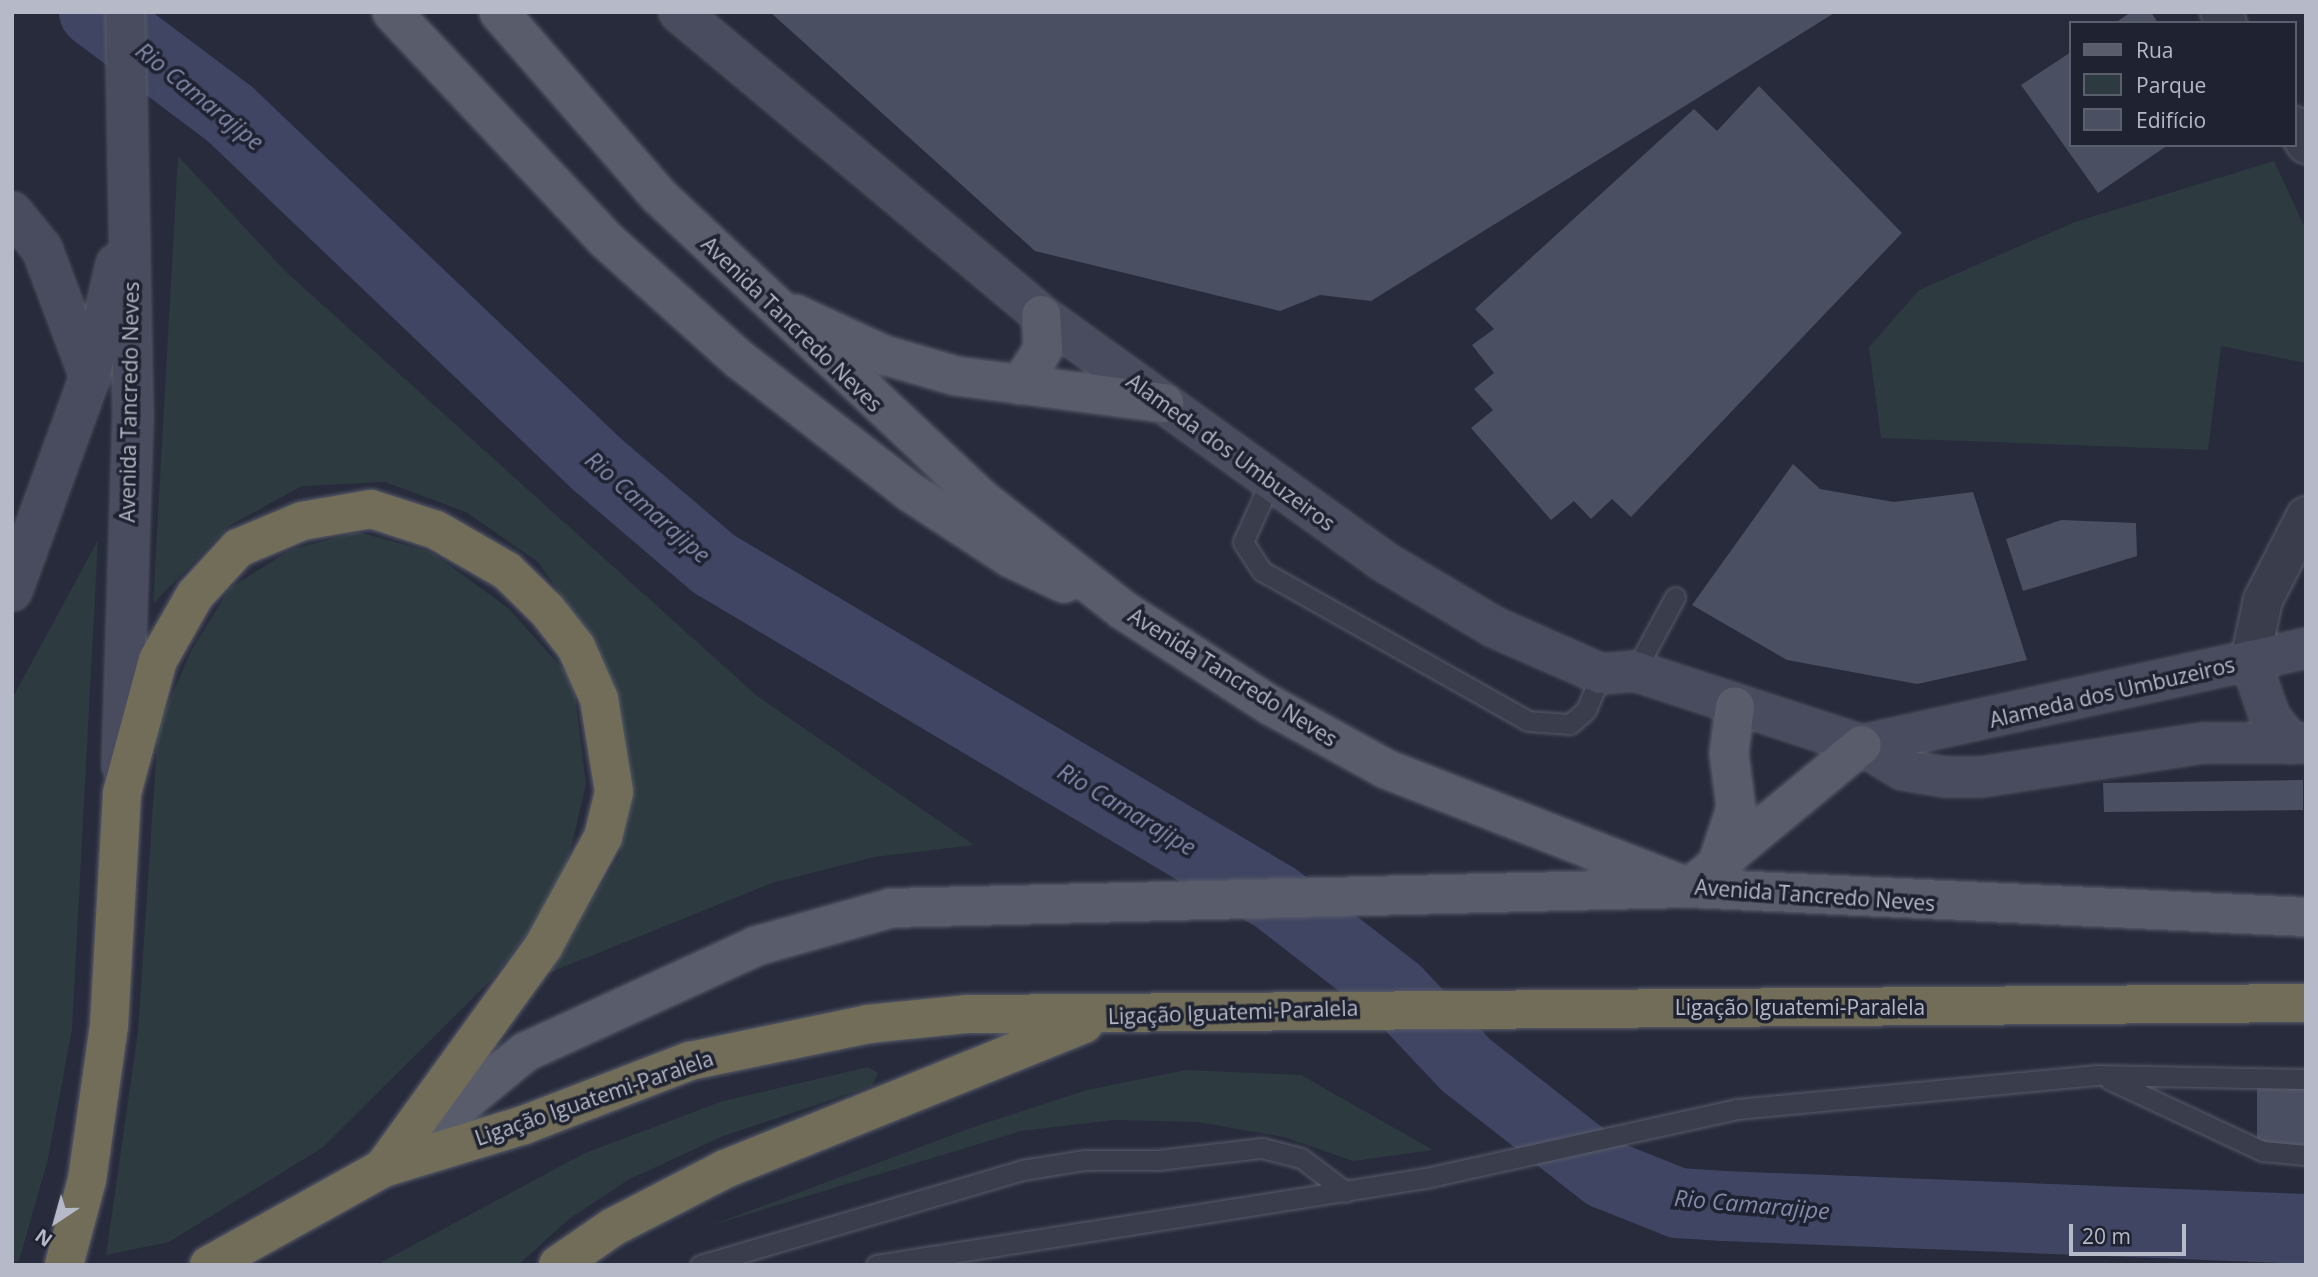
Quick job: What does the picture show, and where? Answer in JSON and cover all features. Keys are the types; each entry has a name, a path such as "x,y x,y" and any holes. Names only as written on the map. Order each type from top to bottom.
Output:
{"highway":[{"path":"64,1265 87,1180 109,1026 122,793 158,660 195,595 238,548 302,521 371,509 436,530 507,571 576,647 599,699 614,792 603,837 543,947 383,1168"},
{"name":"Ligação Iguatemi-Paralela","path":"209,1265 383,1168 524,1125 690,1061 772,1041 969,1014 1106,1016 1162,1013 2306,1003"},
{"path":"558,1265 613,1227 725,1169 1106,1016"}],"main road":[{"path":"392,12 605,239 740,360 910,492 1011,558 1123,610"},
{"name":"Avenida Tancredo Neves","path":"499,12 659,196 769,303 984,501 1123,610 1270,705 1386,769 1689,888 2306,918"},
{"path":"769,303 884,355 1020,385 1164,403"},
{"path":"1020,385 1043,349 1041,315"},
{"path":"1719,859 1736,808 1729,753 1735,706"},
{"path":"383,1168 526,1052 756,946 891,908 1120,900 1689,888 1719,859 1793,807 1862,746"}],"street":[{"name":"Avenida Tancredo Neves","path":"122,793 133,417 131,139 125,12"},
{"name":"Alameda dos Umbuzeiros","path":"679,12 1041,315 1269,482 1383,561 1494,627 1618,673 1862,746 1903,770 1981,777 2204,743 2299,744"},
{"path":"12,591 90,377 130,200"},
{"path":"12,212 42,249 90,377"},
{"name":"Alameda dos Umbuzeiros","path":"1862,746 2250,660 2263,600 2306,516"},
{"path":"2299,744 2270,718 2250,660 2306,648"}],"lane":[{"path":"1269,482 1243,542 1262,571 1528,721 1570,724 1618,673 1675,597"},
{"path":"876,1265 999,1248 1426,1178 1737,1110 2096,1075 2306,1079"},
{"path":"2096,1075 2262,1151 2306,1155"},
{"path":"699,1265 1022,1170 1084,1160 1158,1160 1262,1148 1301,1158 1346,1192"},
{"path":"985,1265 999,1248"}],"green space":[{"path":"178,156 285,271 757,696 974,845 874,857 772,883 546,974 620,855 629,763 594,642 538,562 466,512 385,482 302,486 229,526 153,604"},
{"path":"2274,161 2306,230 2306,363 2221,346 2208,450 1881,438 1869,347 1919,290 2075,222"},
{"path":"358,532 431,552 508,608 573,680 586,784 568,861 541,917 492,979 322,1148 169,1242 106,1255 138,1032 158,727 191,651 230,588 290,550"},
{"path":"98,540 72,1029 48,1159 19,1261 12,1261 12,699"},
{"path":"868,1067 878,1073 872,1086 723,1136 628,1180 569,1219 518,1265 376,1265 585,1153 720,1102"},
{"path":"1186,1070 1301,1075 1433,1150 1353,1161 1284,1137 1197,1122 1114,1120 1021,1131 709,1226 976,1126 1087,1090"}],"building":[{"path":"770,12 1836,12 1371,301 1320,295 1280,311 1035,251"},
{"path":"2131,12 2151,12 2157,21 2118,21"},
{"path":"2070,53 2070,147 2165,147 2098,193 2021,85"},
{"path":"1759,86 1902,233 1631,517 1612,499 1591,519 1574,501 1551,520 1471,428 1493,410 1474,389 1494,373 1472,345 1494,329 1475,309 1694,109 1717,131"},
{"path":"1793,464 1820,489 1894,502 1973,492 2027,660 1917,684 1787,660 1692,605"},
{"path":"2061,520 2136,523 2137,556 2023,591 2006,539"},
{"path":"2303,780 2303,810 2104,812 2103,783"},
{"path":"2257,1083 2306,1083 2306,1151 2257,1150"}],"waterway":[{"name":"Rio Camarajipe","path":"94,12 230,114 598,465 714,564 1276,898 1397,992 1466,1065 1605,1174 1678,1203 2306,1229"}]}
